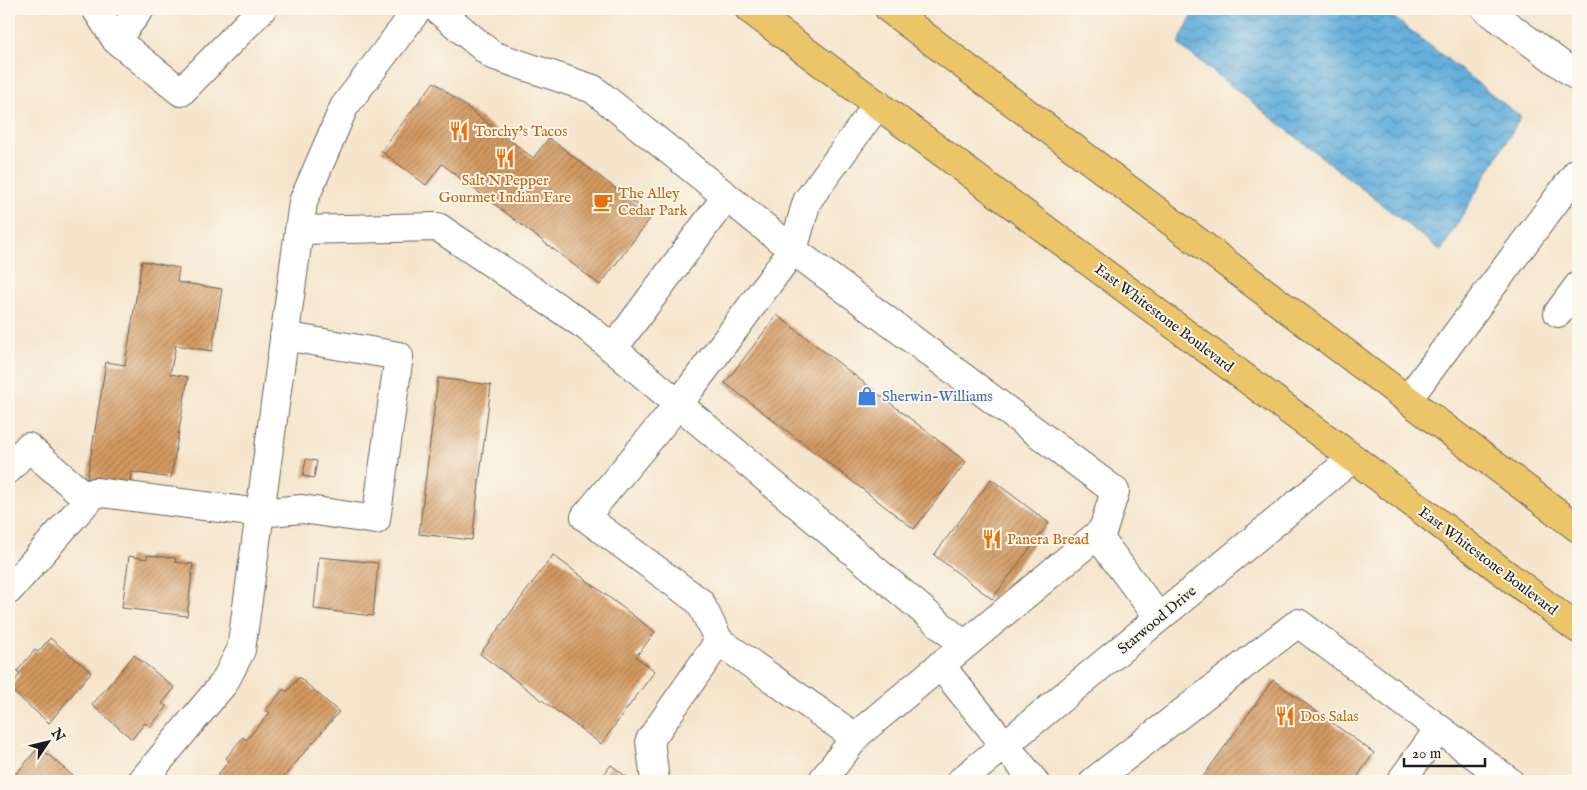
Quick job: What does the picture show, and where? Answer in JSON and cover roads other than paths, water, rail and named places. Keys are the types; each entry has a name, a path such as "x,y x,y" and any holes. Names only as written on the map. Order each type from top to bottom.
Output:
{"main road":[{"name":"East Whitestone Boulevard","path":"749,9 1353,458 1578,630"},
{"path":"890,9 1578,528"}],"street":[{"path":"96,9 116,40 181,92 262,9"},
{"path":"116,40 140,9"},
{"path":"142,781 224,683 241,650 303,202 344,107 418,9"},
{"path":"437,9 492,55 593,89 793,250 1115,491 1103,530 858,734 822,781"},
{"path":"1486,9 1578,78"},
{"path":"855,737 719,641 700,602 585,517 678,405 793,250 807,201 878,104"},
{"path":"1408,399 1578,171"},
{"path":"612,349 726,197"},
{"path":"299,230 438,227 587,327 964,645"},
{"path":"1558,313 1578,286"},
{"path":"9,590 95,492 259,513 302,509 376,520 399,356 284,336"},
{"path":"9,467 28,447 89,500"},
{"name":"Starwood Drive","path":"961,781 1353,458"},
{"path":"1097,535 1159,618"},
{"path":"1094,781 1298,623 1509,781"},
{"path":"655,781 650,740 719,641"},
{"path":"940,665 1034,781"},
{"path":"1402,781 1439,729"}],"water":[{"path":"1195,9 1383,9 1521,117 1441,251 1178,44"}],"place":[{"name":"Torchy's Tacos","path":"459,131"},
{"name":"Salt N Pepper Gourmet Indian Fare","path":"505,158"},
{"name":"The Alley Cedar Park","path":"603,202"},
{"name":"Sherwin-Williams","path":"867,396"},
{"name":"Panera Bread","path":"992,539"},
{"name":"Dos Salas","path":"1285,716"}]}
